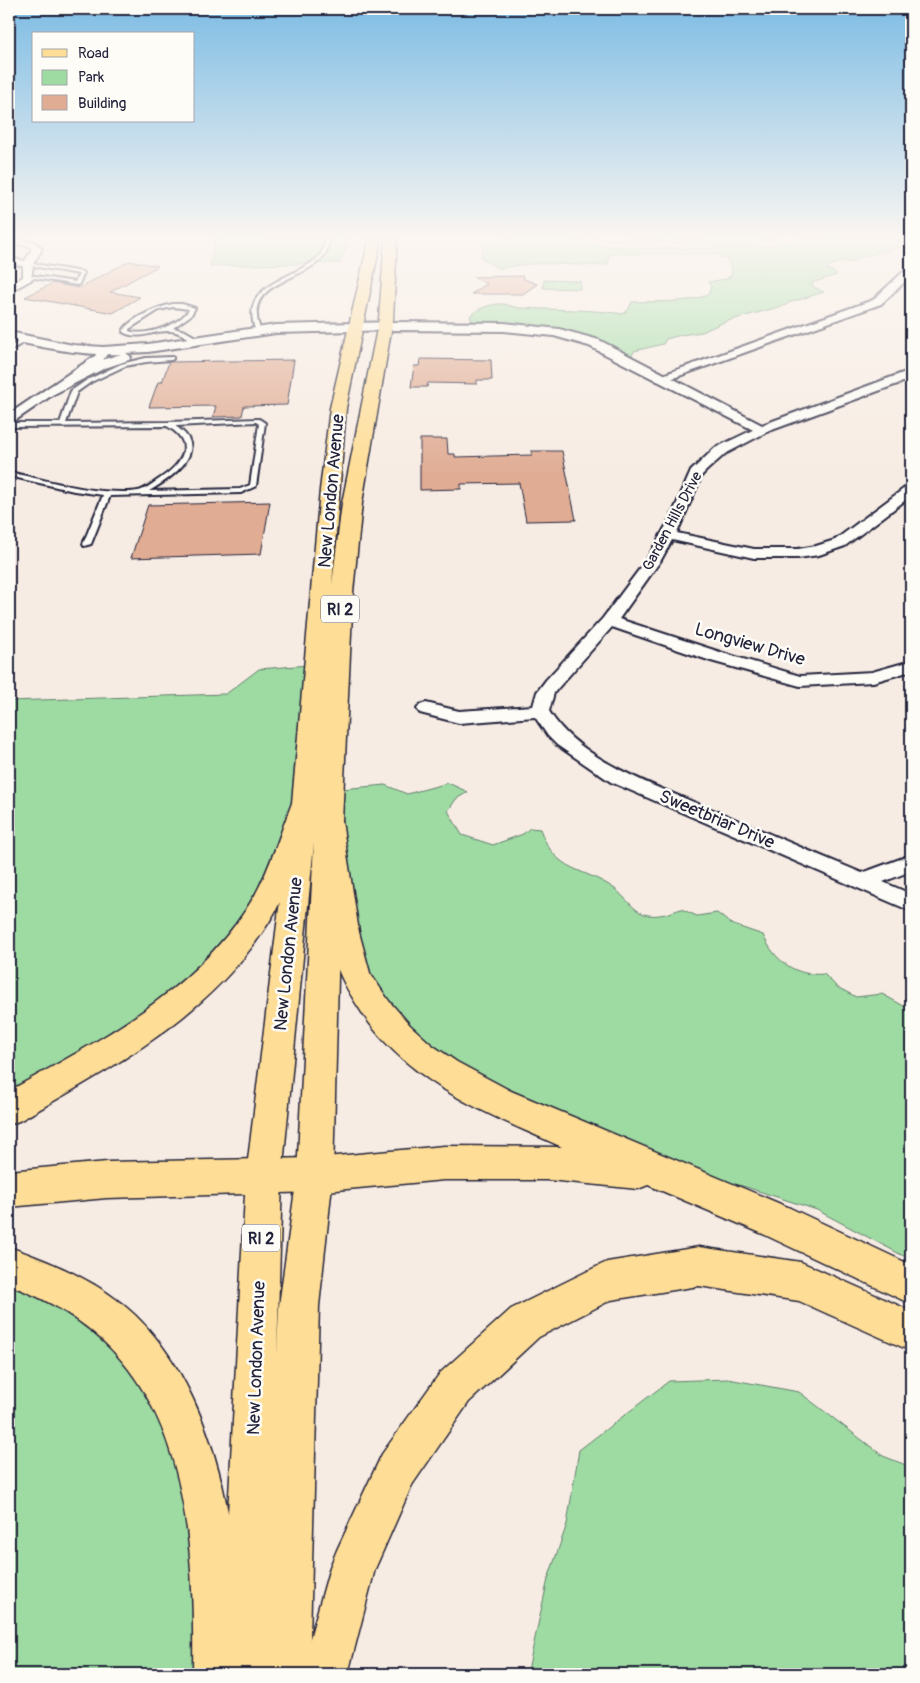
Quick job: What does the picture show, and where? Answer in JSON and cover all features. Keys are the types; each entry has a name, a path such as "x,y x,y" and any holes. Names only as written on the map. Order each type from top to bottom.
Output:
{"main road":[{"name":"New London Avenue","path":"285,1674 299,1306 315,1175 317,812 329,490 338,408 358,318"},
{"name":"New London Avenue","path":"240,1674 248,1571 264,1176 317,812 339,636 352,503 385,318"},
{"path":"9,1109 146,1028 189,994 224,961 255,921 280,872 317,812"},
{"path":"317,812 354,971 372,1003 400,1038 435,1068 511,1108 821,1241 911,1285"},
{"path":"9,1190 107,1180 315,1175 444,1163 549,1163 662,1174"},
{"path":"9,1266 56,1283 82,1298 125,1334 148,1359 164,1385 198,1474 205,1507 216,1591 217,1674"},
{"path":"324,1674 345,1588 379,1502 401,1462 446,1396 475,1365 500,1341 530,1319 562,1300 633,1274 667,1269 744,1269 817,1286 857,1303 911,1331"}],"street":[{"path":"661,379 835,318"},
{"path":"9,336 73,349 103,351 137,349 258,331 384,327 514,328 555,332 589,341 760,430"},
{"path":"54,390 109,362 190,341"},
{"path":"9,419 99,358 103,351"},
{"name":"Garden Hills Drive","path":"540,711 546,692 552,684 609,621 654,560 669,535 696,474 702,467 720,451 760,430 911,374"},
{"path":"669,535 744,552 782,556 799,554 829,548 840,543 868,524 911,490"},
{"name":"Longview Drive","path":"609,621 725,660 800,681 836,681 866,678 911,666"},
{"path":"426,709 459,717 540,711"},
{"name":"Sweetbriar Drive","path":"540,711 544,721 554,732 581,755 618,777 911,903"},
{"path":"862,882 911,862"}],"lane":[{"path":"145,318 128,328 126,332 132,335 140,335 169,328 185,318"},
{"path":"254,318 258,331"},
{"path":"169,328 184,333 190,341"},
{"path":"9,349 25,340"},
{"path":"62,425 74,391 89,381 123,365 146,360 171,358"},
{"path":"9,425 168,424 260,421 262,423 253,486 241,491 107,494 74,489 9,474"},
{"path":"141,493 161,482 180,466 184,457 186,447 184,435 168,424"},
{"path":"87,544 107,494"}],"green space":[{"path":"471,318 740,318 724,322 702,332 666,339 663,344 634,351 629,362 552,332 474,327"},
{"path":"309,665 298,794 270,882 210,966 109,1044 9,1100 9,701 226,694 259,669"},
{"path":"448,783 468,792 456,799 448,811 462,835 493,845 523,834 530,828 540,829 546,844 562,862 615,889 632,906 644,914 658,915 681,909 697,916 717,913 731,924 763,935 779,959 795,970 804,973 824,974 837,987 856,997 882,994 911,1010 911,1260 817,1210 708,1177 458,1083 352,973 331,790 385,785 407,794"},
{"path":"9,1264 70,1287 154,1364 209,1589 210,1674 9,1674"},
{"path":"728,1379 799,1392 883,1456 911,1467 911,1674 528,1674 548,1579 567,1524 579,1450 669,1381"}],"building":[{"path":"420,359 491,360 492,380 477,380 477,384 428,383 427,387 411,387 414,366 419,366"},
{"path":"294,360 287,405 244,406 242,416 213,417 216,406 149,407 158,382 162,382 169,362"},
{"path":"420,439 447,439 448,454 455,454 455,457 532,455 531,451 562,451 576,520 526,521 519,483 461,484 461,489 420,490"},
{"path":"270,502 261,554 131,558 148,505"}]}
